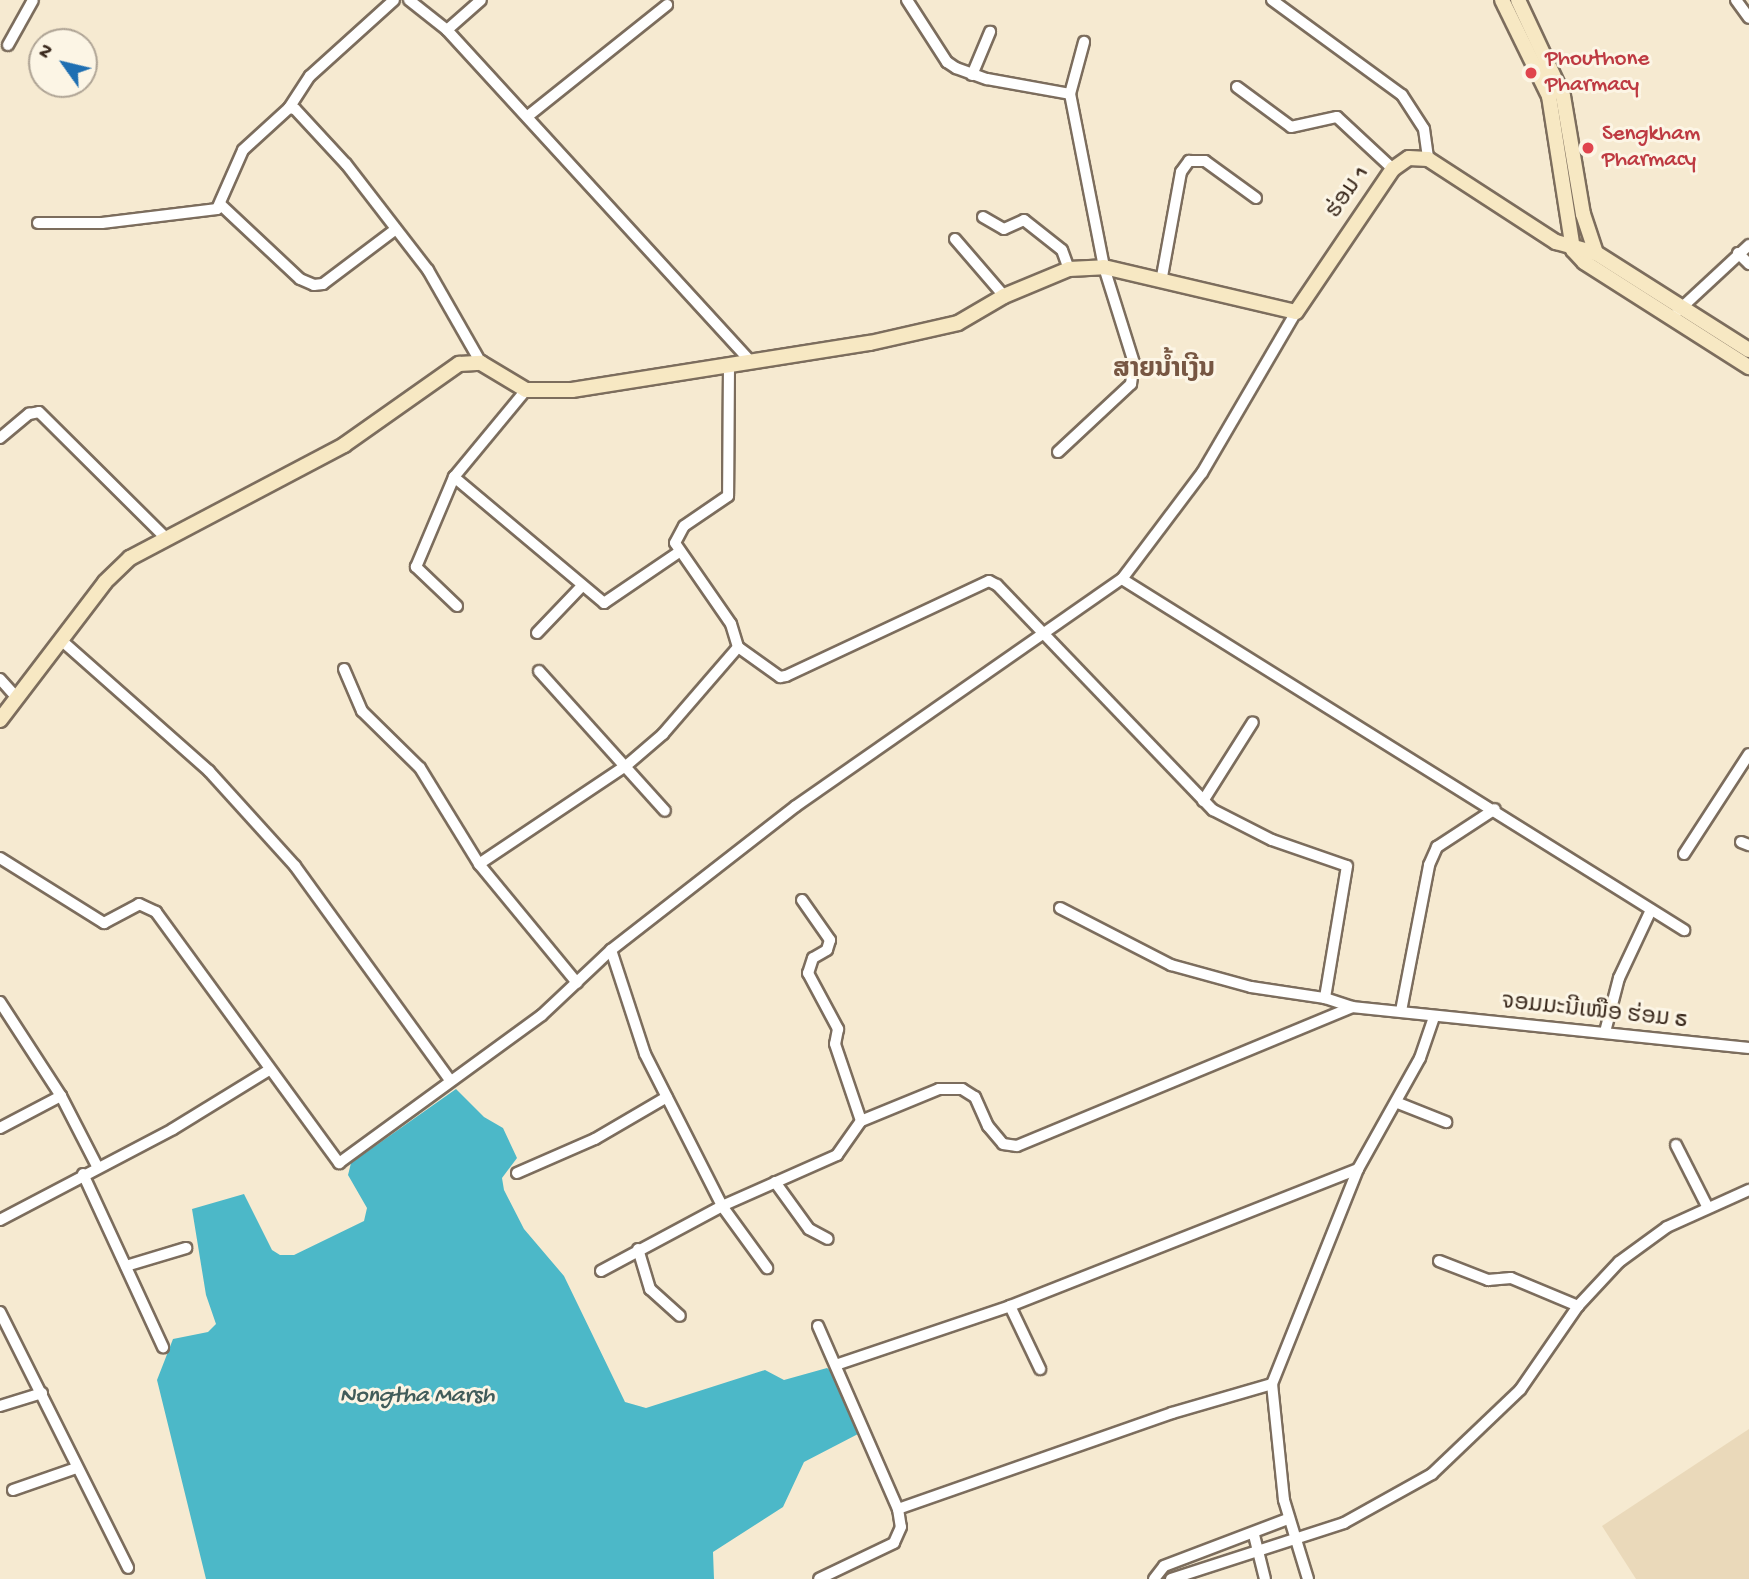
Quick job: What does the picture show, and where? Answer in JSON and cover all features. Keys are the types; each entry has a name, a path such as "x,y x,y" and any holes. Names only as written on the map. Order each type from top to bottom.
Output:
{"street":[{"path":"8,45 33,0"},
{"path":"38,223 209,212 221,205 243,150 289,108 310,76 394,0"},
{"path":"409,0 447,30 751,362"},
{"path":"447,30 481,0"},
{"path":"907,0 947,62 972,75 1070,94"},
{"path":"1272,0 1402,95 1424,130 1429,159 1535,230 1573,250 1584,262 1749,350"},
{"path":"1502,0 1549,96 1573,250"},
{"path":"1518,0 1563,96 1588,233 1595,253"},
{"path":"1736,0 1749,18"},
{"path":"528,116 667,5"},
{"path":"972,75 990,32"},
{"path":"1058,452 1131,384 1134,363 1104,267 1070,94 1084,42"},
{"path":"1237,87 1291,127 1337,117 1393,169"},
{"path":"0,858 104,923 139,904 156,912 190,952 269,1070 337,1163 542,1016 611,950 796,806 1039,633 1122,579 1202,473 1296,312 1104,267 1069,269 1004,296 958,323 870,343 572,390 526,390 481,363 443,292 396,229 300,111 289,108"},
{"name":"ຮ່ອມ 1","path":"1296,312 1393,169 1409,158 1429,159"},
{"path":"1161,282 1181,172 1189,162 1205,161 1256,198"},
{"path":"221,205 300,279 314,285 323,284 396,229"},
{"path":"983,217 1004,229 1024,220 1062,250 1069,269"},
{"path":"1535,230 1588,233"},
{"path":"956,239 1004,296"},
{"path":"1677,313 1749,245"},
{"path":"1573,250 1595,253 1749,367"},
{"path":"1738,253 1749,264"},
{"path":"0,720 105,582 130,558 344,445 450,369 481,363"},
{"path":"729,365 728,496 677,533 679,552 731,624 738,647 780,677 786,676 989,581 1203,801 1272,840 1347,866 1325,998"},
{"path":"457,606 416,567 454,477 526,390"},
{"path":"0,438 29,414 40,412 166,538"},
{"path":"454,477 557,560 581,587 604,603 679,552"},
{"path":"1122,579 1495,809 1684,930"},
{"path":"537,633 581,587"},
{"path":"61,640 209,771 295,866 450,1080"},
{"path":"478,864 627,765 668,728 738,647"},
{"path":"344,669 362,711 420,768 478,864 577,983"},
{"path":"539,671 627,765 665,811"},
{"path":"0,679 17,698"},
{"path":"1203,801 1253,722"},
{"path":"1684,854 1749,754"},
{"path":"1401,1012 1429,865 1437,848 1495,809"},
{"path":"802,900 830,940 827,950 813,958 808,973 838,1029 835,1044 861,1121"},
{"name":"ຈອມມະນີເໜືອ ຮ່ອມ 5","path":"1060,908 1171,965 1251,987 1325,998 1352,1007 1749,1048"},
{"path":"1605,1032 1619,978 1651,910"},
{"path":"611,950 645,1054 722,1206 767,1268"},
{"path":"0,1002 61,1096 97,1166"},
{"path":"601,1271 722,1206 837,1156 861,1121 939,1089 962,1089 975,1097 988,1126 1003,1144 1017,1146 1352,1007"},
{"path":"1308,1579 1288,1518 1272,1384 1358,1169 1398,1102 1434,1017"},
{"path":"0,1025 10,1018"},
{"path":"0,1220 97,1166 173,1129 269,1070"},
{"path":"0,1128 61,1096"},
{"path":"517,1173 595,1139 667,1097"},
{"path":"1398,1102 1447,1122"},
{"path":"1676,1145 1707,1206"},
{"path":"836,1365 1010,1306 1358,1169"},
{"path":"83,1174 163,1347"},
{"path":"775,1182 809,1230 828,1239"},
{"path":"1171,1579 1344,1523 1438,1468 1520,1390 1553,1348 1578,1306 1619,1262 1707,1206 1749,1190"},
{"path":"125,1266 186,1248"},
{"path":"638,1249 650,1289 680,1316"},
{"path":"1438,1261 1488,1280 1511,1278 1578,1306"},
{"path":"1010,1306 1040,1369"},
{"path":"0,1312 43,1393 76,1468 128,1568"},
{"path":"818,1326 898,1509 901,1527 894,1543 819,1579"},
{"path":"898,1509 1172,1413 1272,1384"},
{"path":"0,1406 43,1393"},
{"path":"13,1490 76,1468"},
{"path":"1154,1579 1164,1566 1254,1535 1288,1518"},
{"path":"1254,1535 1265,1579"}],"shaded area":[{"path":"1749,1429 1749,1579 1636,1579 1602,1526"}],"water":[{"name":"Nongtha Marsh","path":"456,1089 484,1117 503,1128 517,1158 502,1178 504,1190 524,1229 564,1276 625,1402 646,1408 765,1370 784,1380 827,1368 837,1376 858,1434 804,1462 783,1507 713,1552 714,1579 206,1579 157,1380 173,1339 208,1332 216,1324 206,1295 192,1209 244,1194 272,1250 280,1255 294,1255 364,1221 367,1208 348,1175 351,1163"}],"place":[{"name":"Phouthone Pharmacy","path":"1531,73"},
{"name":"Sengkham Pharmacy","path":"1588,148"}],"district":[{"name":"ສາຍນ້ຳເງີນ","path":"1164,372"}]}
